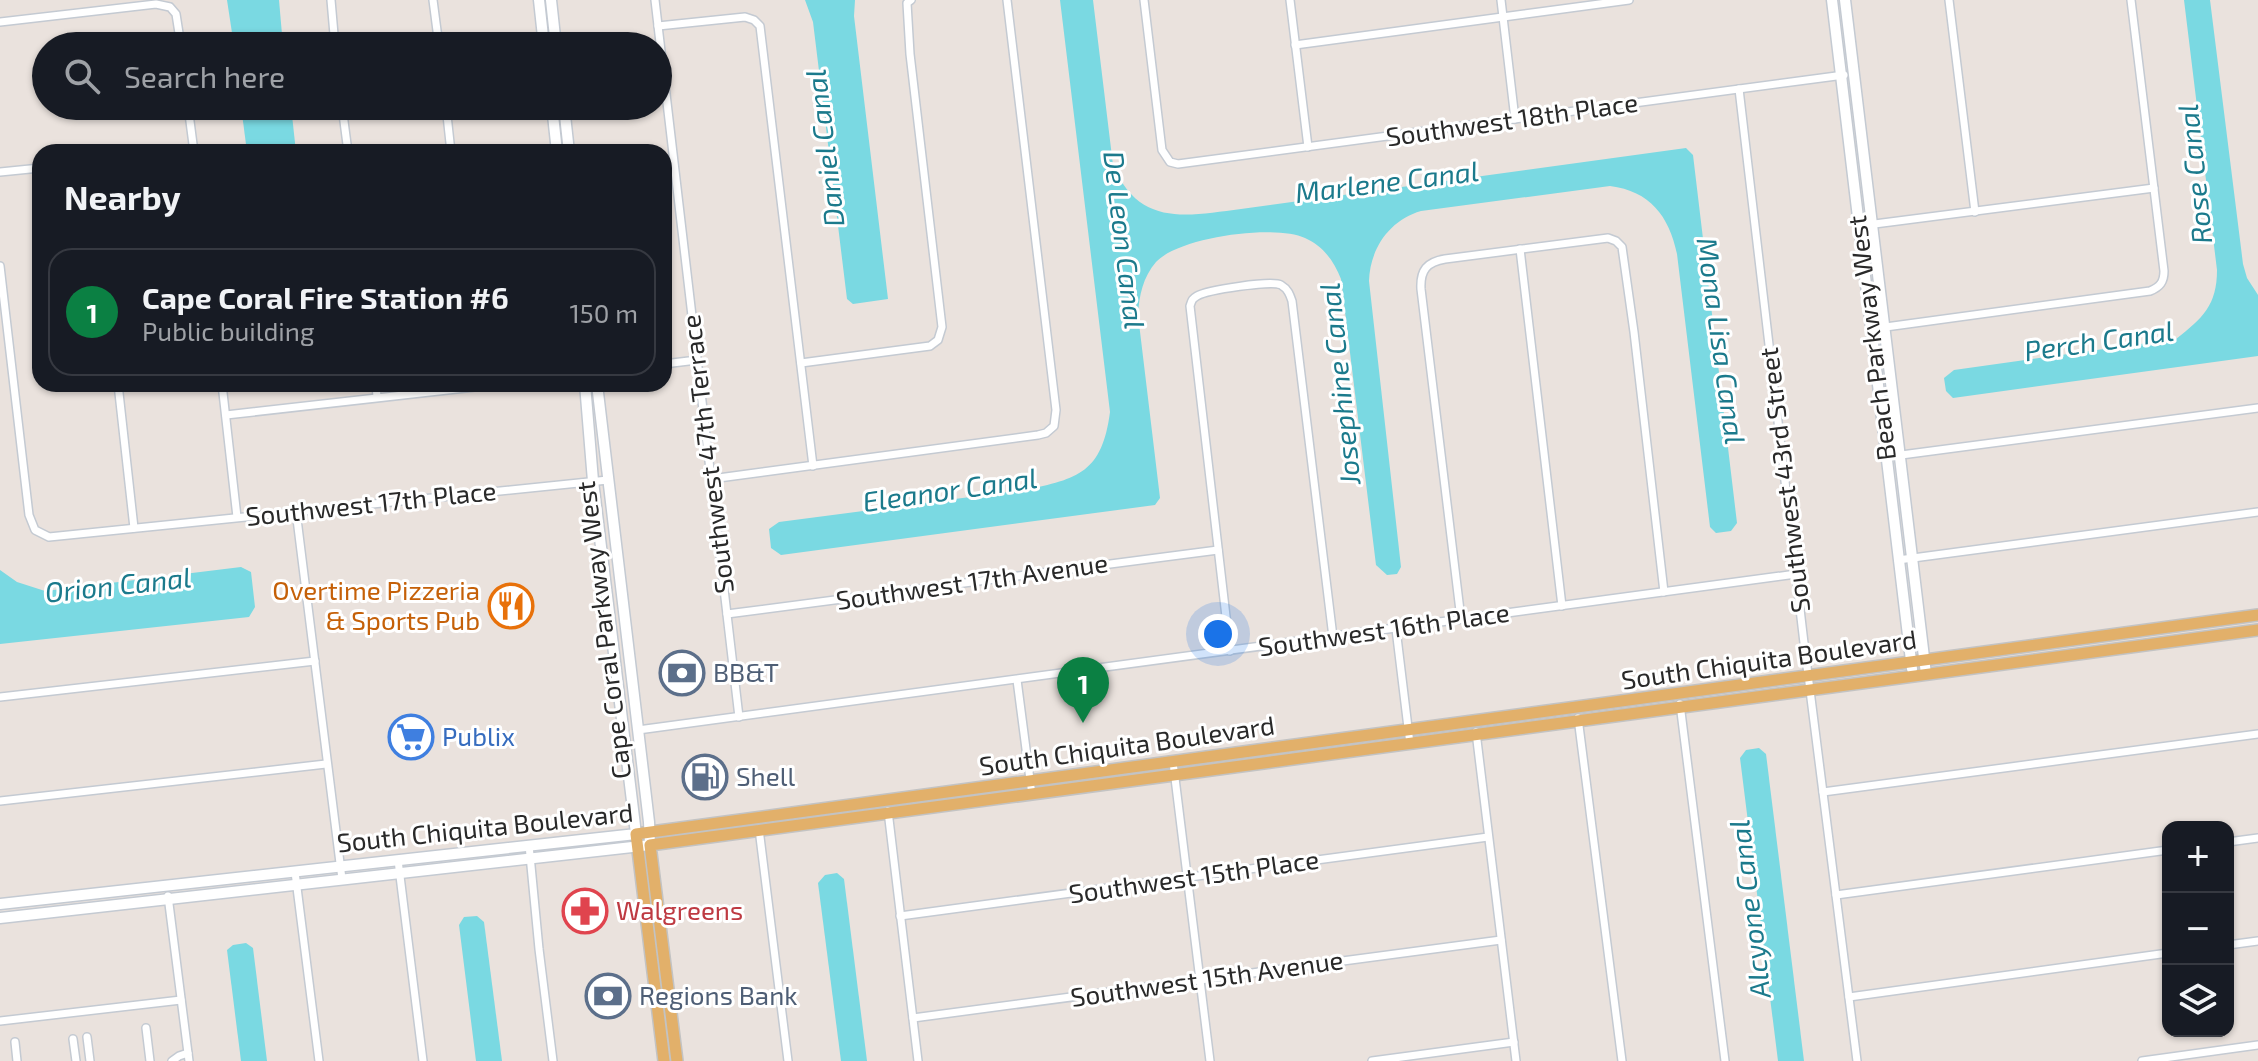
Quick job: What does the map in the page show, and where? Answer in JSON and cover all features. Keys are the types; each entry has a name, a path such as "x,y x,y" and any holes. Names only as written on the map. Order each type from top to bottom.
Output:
{"main road":[{"name":"South Chiquita Boulevard","path":"636,840 651,832 2258,615"},
{"name":"South Chiquita Boulevard","path":"650,845 2258,630"},
{"name":"Cape Coral Parkway West","path":"636,840 664,1061"},
{"name":"Cape Coral Parkway West","path":"650,845 677,1061"},
{"path":"656,995 664,1004 671,1061"}],"street":[{"path":"331,0 334,32"},
{"path":"433,0 437,32"},
{"path":"539,0 542,32"},
{"path":"551,0 554,32"},
{"name":"Southwest 47th Terrace","path":"655,0 659,32"},
{"path":"711,479 1038,435 1054,426 1056,410 1007,0"},
{"name":"Southwest 18th Place","path":"1144,0 1162,150 1170,162 1185,164 1854,73"},
{"path":"1290,0 1308,147"},
{"path":"1501,0 1515,119"},
{"path":"1295,45 1629,0"},
{"name":"Beach Parkway West","path":"1832,0 1912,676"},
{"name":"Beach Parkway West","path":"1845,0 1926,674"},
{"path":"1949,0 1975,212"},
{"path":"1871,329 2158,288 2164,279 2164,271 2131,0"},
{"path":"801,363 930,346 938,340 942,327 910,54 909,1"},
{"path":"0,22 156,4 170,7 176,14 179,32"},
{"path":"658,26 737,17 754,20 760,26 813,466"},
{"name":"Southwest 43rd Street","path":"1739,89 1857,1061"},
{"path":"189,120 191,144"},
{"path":"344,120 347,144"},
{"path":"448,120 450,144"},
{"path":"554,120 556,144"},
{"path":"566,120 568,144"},
{"name":"Southwest 47th Terrace","path":"669,120 672,144"},
{"name":"Southwest 47th Terrace","path":"672,146 739,717"},
{"path":"0,172 32,169"},
{"path":"1859,226 2154,188"},
{"path":"1461,619 1421,289 1423,269 1436,261 1520,249 1608,238 1622,247 1664,592"},
{"path":"1520,249 1562,606"},
{"name":"Southwest 17th Place","path":"0,266 31,523 35,530 49,537 608,480"},
{"path":"1230,651 1190,306 1201,293 1236,288 1275,283 1289,292 1292,301 1333,637"},
{"path":"672,363 697,360"},
{"path":"119,392 134,528"},
{"path":"223,392 237,517"},
{"path":"377,392 377,397"},
{"path":"226,415 419,392"},
{"name":"Cape Coral Parkway West","path":"586,392 593,481 636,840"},
{"name":"Cape Coral Parkway West","path":"598,392 651,832 650,845"},
{"path":"1886,457 2258,408"},
{"path":"296,511 342,879"},
{"path":"1898,560 2258,512"},
{"name":"Southwest 17th Avenue","path":"727,614 1218,550"},
{"path":"603,565 609,566 612,572 618,610 626,629"},
{"name":"Southwest 16th Place","path":"638,730 1796,574"},
{"path":"1396,629 1410,744"},
{"path":"613,648 622,657 634,697"},
{"path":"0,697 315,661"},
{"path":"1017,680 1032,795"},
{"path":"1679,694 1725,1061"},
{"path":"1577,708 1622,1061"},
{"path":"1474,722 1516,1061"},
{"path":"1823,792 2258,734"},
{"path":"1173,762 1210,1061"},
{"path":"0,801 326,764"},
{"path":"886,801 918,1061"},
{"path":"757,818 788,1061"},
{"name":"Southwest 15th Place","path":"900,916 1488,837"},
{"path":"2234,841 2258,838"},
{"name":"South Chiquita Boulevard","path":"0,918 530,858 636,840"},
{"name":"South Chiquita Boulevard","path":"0,904 529,845 636,840 650,845"},
{"path":"529,845 553,1061"},
{"path":"1836,895 2162,851"},
{"path":"398,860 423,1061"},
{"path":"295,872 319,1061"},
{"path":"167,885 188,1057 179,1056 172,1061"},
{"name":"Southwest 15th Avenue","path":"913,1018 1501,940"},
{"path":"2234,944 2258,941"},
{"path":"1849,997 2162,954"},
{"path":"0,1021 181,1000"},
{"path":"146,1028 150,1061"},
{"path":"87,1037 90,1061"},
{"path":"73,1039 76,1061"},
{"path":"15,1042 17,1061"},
{"path":"1372,1061 1514,1042"},
{"path":"2142,1061 2258,1045"}],"water":[{"path":"227,0 279,0 282,32 232,32"},
{"path":"805,0 855,0 854,16 888,299 853,304 847,299 813,22"},
{"name":"De Leon Canal","path":"1060,0 1093,0 1113,165 1136,199 1166,213 1221,212 1686,148 1693,155 1737,523 1731,531 1716,533 1710,527 1677,254 1669,228 1647,200 1636,193 1610,186 1421,211 1391,228 1378,247 1369,281 1401,567 1397,574 1387,575 1376,565 1341,279 1335,266 1317,245 1305,238 1272,232 1228,235 1185,246 1156,262 1145,280 1138,315 1160,498 1155,505 781,555 771,548 769,529 779,522 1043,486 1060,482 1085,469 1101,448 1110,412"},
{"path":"2184,0 2210,0 2243,264 2247,278 2258,295 2258,356 1953,398 1946,391 1944,378 1954,370 2176,339 2207,310 2214,293 2217,270"},
{"path":"243,120 293,120 295,144 246,144"},
{"name":"Orion Canal","path":"241,567 251,572 255,607 249,617 0,644 0,570 17,582 45,591"},
{"path":"1759,748 1766,754 1804,1061 1778,1061 1740,758 1746,750"},
{"path":"837,873 844,879 867,1061 841,1061 818,883 825,875"},
{"path":"477,916 484,922 502,1061 476,1061 459,925 464,917"},
{"path":"246,943 253,948 267,1061 241,1061 227,950 233,945"}],"place":[{"name":"Overtime Pizzeria & Sports Pub","path":"511,606"},
{"name":"BB&T","path":"682,673"},
{"name":"Cape Coral Fire Station #6","path":"1083,723"},
{"name":"Publix","path":"411,737"},
{"name":"Shell","path":"705,777"},
{"name":"Walgreens","path":"585,911"},
{"name":"Regions Bank","path":"608,996"}],"water label":[{"name":"Daniel Canal","path":"825,148"},
{"name":"Rose Canal","path":"2195,174"},
{"name":"Marlene Canal","path":"1387,182"},
{"name":"Mona Lisa Canal","path":"1721,341"},
{"name":"Perch Canal","path":"2099,341"},
{"name":"Josephine Canal","path":"1340,384"},
{"name":"Eleanor Canal","path":"950,490"},
{"name":"Alcyone Canal","path":"1750,909"}]}
